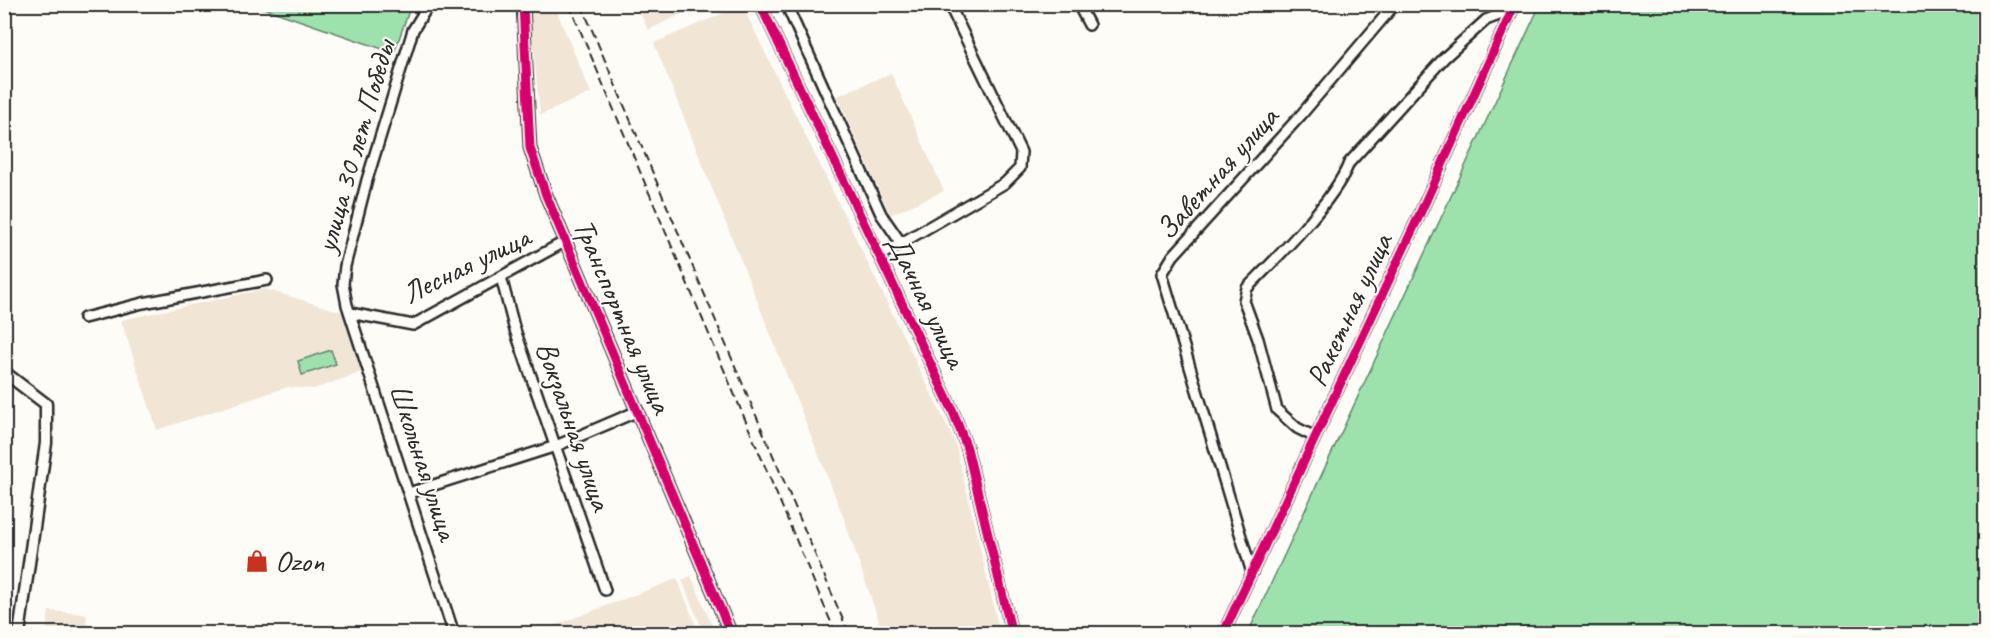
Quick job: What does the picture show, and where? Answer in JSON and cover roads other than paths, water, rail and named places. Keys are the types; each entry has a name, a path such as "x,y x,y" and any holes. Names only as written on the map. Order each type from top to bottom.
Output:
{"street":[{"name":"улица 30 лет Победы","path":"348,309 343,284 345,266 367,180 413,30 429,4"},
{"name":"Транспортная улица","path":"523,4 530,148 566,241 731,633"},
{"name":"Дачная улица","path":"760,4 952,409 967,448 1012,633"},
{"path":"786,4 880,214 902,243"},
{"path":"879,256 1005,183 1020,168 1021,152 949,4"},
{"path":"1078,4 1089,25"},
{"name":"Заветная улица","path":"1252,573 1162,274 1173,256 1301,115 1395,4"},
{"name":"Ракетная улица","path":"1315,437 1297,428 1277,410 1258,339 1244,300 1246,288 1328,198 1345,175 1349,163 1444,58 1486,20 1514,7"},
{"name":"Ракетная улица","path":"1223,633 1514,7"},
{"name":"Лесная улица","path":"348,309 413,325 566,241"},
{"name":"Вокзальная улица","path":"501,277 514,327 605,590"},
{"path":"84,318 174,297 267,280"},
{"name":"Школьная улица","path":"348,309 454,633"},
{"path":"4,372 46,404 46,443 19,633"},
{"path":"409,493 556,446 638,411"}],"railway":[{"path":"569,4 836,634"},
{"path":"581,4 849,634"}],"place":[{"name":"Ozon","path":"257,561"}]}
